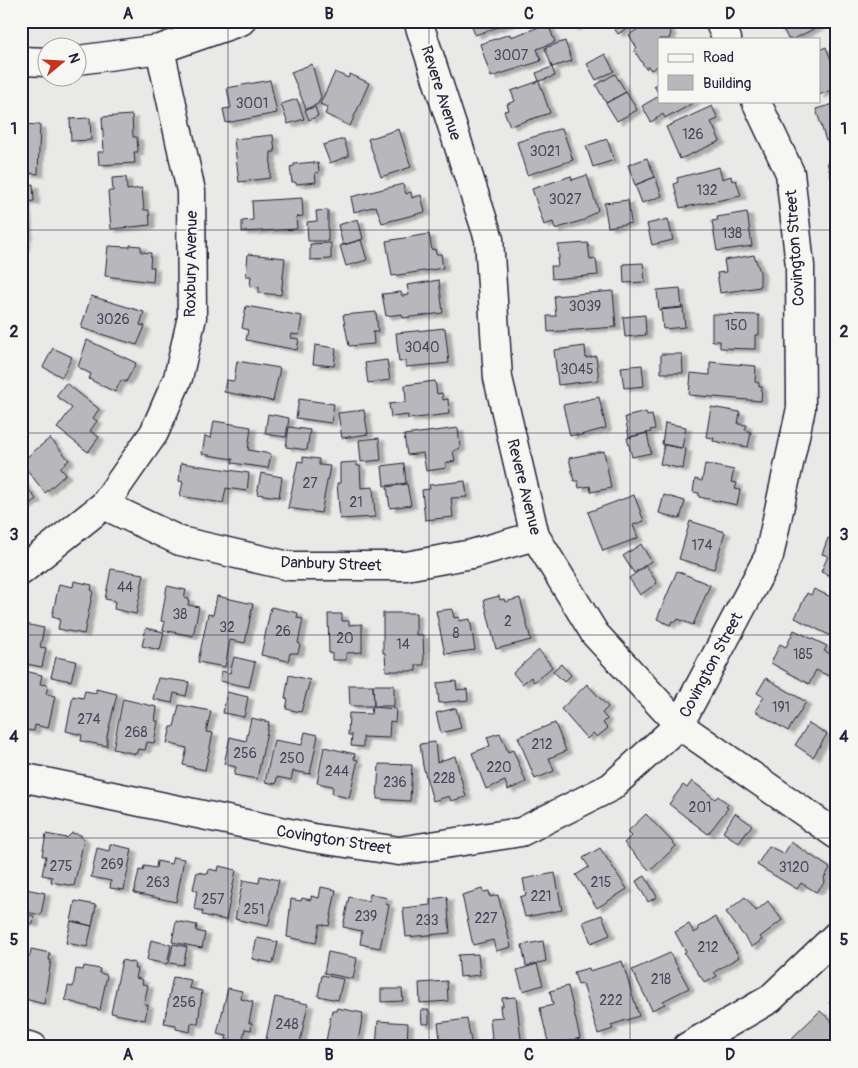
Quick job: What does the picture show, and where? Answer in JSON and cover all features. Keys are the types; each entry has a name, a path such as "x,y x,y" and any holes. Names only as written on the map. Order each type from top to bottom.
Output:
{"street":[{"path":"88,59 160,49 241,21"},
{"name":"Revere Avenue","path":"418,21 489,238 498,378 535,536 595,634 679,725 837,835"},
{"path":"719,21 727,38"},
{"name":"Roxbury Avenue","path":"21,571 104,505 154,433 178,378 192,317 191,192 160,49"},
{"path":"21,61 38,62"},
{"name":"Covington Street","path":"21,777 313,838 399,851 521,832 611,787 679,725 768,556 801,408 800,266 790,173 756,102"},
{"name":"Danbury Street","path":"104,505 180,541 289,566 406,566 472,554 535,536"},
{"path":"687,1047 770,998 837,935"},
{"path":"21,1044 33,1047"}],"building":[{"path":"470,21 509,21 510,23 475,35"},
{"path":"569,21 584,21 573,28"},
{"path":"609,21 637,21 618,34"},
{"path":"650,21 665,21 671,33 669,38 658,38 658,66 651,70 648,66 646,69 634,50 637,48 629,35"},
{"path":"774,21 819,21 821,25 796,38 788,38 783,28 778,30"},
{"path":"548,24 555,42 537,49 541,61 491,77 480,44 510,34 511,37"},
{"path":"565,41 572,61 552,67 545,48"},
{"path":"826,47 837,75 837,88 820,95 820,50"},
{"path":"605,54 614,71 596,80 587,64"},
{"path":"312,64 321,97 318,104 306,109 291,72"},
{"path":"552,67 555,76 539,81 536,73"},
{"path":"335,72 348,78 350,74 369,83 350,126 325,114 328,107 320,104"},
{"path":"615,74 626,92 606,103 596,85"},
{"path":"270,80 277,113 226,123 223,109 231,108 227,88"},
{"path":"539,81 550,113 510,126 504,111 509,110 507,104 515,101 511,91"},
{"path":"658,84 658,92 654,86"},
{"path":"626,92 637,110 617,121 606,103"},
{"path":"658,97 658,102 694,102 674,114 665,118 663,114 651,122 642,106"},
{"path":"297,99 304,119 288,124 281,104"},
{"path":"837,103 837,138 826,141 816,109"},
{"path":"712,106 718,119 711,122 720,141 680,159 666,127"},
{"path":"315,107 318,116 309,120 305,110"},
{"path":"132,115 133,137 137,137 138,152 134,152 135,163 99,165 98,152 104,152 102,117"},
{"path":"90,118 91,140 71,141 70,119"},
{"path":"21,124 40,125 38,174 21,172"},
{"path":"562,128 573,160 527,175 517,142"},
{"path":"399,129 411,167 381,177 368,139"},
{"path":"273,135 275,152 271,152 270,178 239,182 234,139"},
{"path":"344,139 349,156 330,163 323,145"},
{"path":"607,139 614,160 593,167 586,146"},
{"path":"647,158 655,177 635,185 628,165"},
{"path":"837,159 837,196 836,196 827,162"},
{"path":"314,162 314,164 318,163 319,172 315,173 316,182 296,184 292,182 290,167 294,166 294,164"},
{"path":"719,167 722,179 731,176 732,181 736,180 741,196 680,208 674,184 678,182 677,178"},
{"path":"587,175 598,210 584,220 555,229 553,222 544,225 532,189 571,176 572,180"},
{"path":"126,177 127,190 142,188 144,210 149,210 150,225 111,229 108,191 113,191 112,178"},
{"path":"655,177 662,196 642,203 635,185"},
{"path":"33,184 34,201 25,202 27,232 22,251 21,186"},
{"path":"403,184 406,194 411,192 412,198 421,195 425,212 382,223 376,206 354,212 351,197"},
{"path":"302,198 303,216 296,217 297,229 242,232 242,221 253,220 252,201"},
{"path":"628,200 631,223 608,227 604,203"},
{"path":"328,210 328,241 308,241 307,222 317,221 316,211"},
{"path":"747,212 752,246 717,251 712,221 718,220 717,217"},
{"path":"358,219 363,239 343,245 338,225"},
{"path":"668,219 673,240 652,245 647,224"},
{"path":"429,234 432,250 435,249 436,254 441,254 443,268 392,276 386,241"},
{"path":"361,240 367,260 346,266 340,246"},
{"path":"331,243 331,259 310,260 310,244"},
{"path":"588,243 590,260 596,259 598,275 552,279 551,266 558,266 558,245"},
{"path":"130,245 141,246 141,252 151,253 150,267 154,267 153,282 105,276 108,246 130,247"},
{"path":"248,254 285,258 281,295 259,293 259,287 250,286 251,276 246,276"},
{"path":"754,255 760,272 760,287 720,293 717,273 726,272 724,260"},
{"path":"643,263 645,282 624,283 623,264"},
{"path":"439,280 443,313 403,318 402,314 386,316 382,294 401,292 402,296 409,295 407,285"},
{"path":"680,288 682,308 659,310 657,290"},
{"path":"613,291 616,327 548,332 547,316 556,316 554,296"},
{"path":"91,296 144,312 140,325 145,326 137,345 81,328"},
{"path":"246,306 302,316 299,335 292,334 291,338 299,339 297,350 246,340 248,330 242,328"},
{"path":"683,307 685,327 663,329 661,309"},
{"path":"376,312 378,332 373,332 374,344 349,346 343,315"},
{"path":"712,314 759,315 759,335 755,335 755,349 720,348 720,341 712,341"},
{"path":"645,315 646,335 625,337 623,317"},
{"path":"445,328 449,363 406,367 406,361 399,362 396,333"},
{"path":"87,340 136,363 126,382 121,380 115,392 89,379 91,374 78,367"},
{"path":"315,345 336,348 334,366 313,364"},
{"path":"585,346 586,358 596,356 599,380 558,385 554,350"},
{"path":"53,348 72,357 62,377 43,367"},
{"path":"661,354 682,354 683,373 661,373"},
{"path":"387,360 390,380 368,383 365,363"},
{"path":"237,361 280,368 273,401 224,392 226,380 234,381"},
{"path":"710,362 756,366 755,382 759,383 759,387 762,387 761,401 689,395 691,373 710,375"},
{"path":"642,365 644,386 624,388 621,367"},
{"path":"435,381 437,394 442,393 443,400 448,399 449,414 408,419 408,415 391,417 389,404 406,402 405,385"},
{"path":"66,383 99,409 93,418 97,421 90,431 99,437 88,452 57,428 72,408 56,396"},
{"path":"599,397 606,428 577,436 577,434 570,436 563,405"},
{"path":"299,399 334,404 331,423 296,418"},
{"path":"711,407 740,412 738,424 747,425 745,430 751,432 748,447 713,441 714,438 706,437"},
{"path":"364,410 368,434 342,438 338,413"},
{"path":"646,412 647,416 652,415 655,429 650,430 651,432 629,437 625,417"},
{"path":"268,414 289,418 286,437 265,434"},
{"path":"214,421 251,427 248,450 271,454 268,468 232,463 233,459 202,454 205,436 211,438"},
{"path":"665,423 686,427 682,448 662,444"},
{"path":"289,427 310,430 307,450 286,447"},
{"path":"458,428 460,448 453,451 455,461 445,463 446,468 426,471 423,453 407,455 404,435"},
{"path":"647,433 651,453 632,457 627,438"},
{"path":"50,438 69,460 60,468 66,474 45,493 21,462"},
{"path":"379,438 381,460 361,462 359,440"},
{"path":"664,445 686,449 683,469 660,464"},
{"path":"604,451 611,488 591,492 590,486 579,488 578,481 574,481 569,458"},
{"path":"303,457 319,459 319,465 330,466 321,513 288,508 298,461 303,462"},
{"path":"357,462 357,466 360,466 361,488 373,487 375,517 340,519 337,483 340,483 340,463"},
{"path":"181,463 249,473 247,491 226,488 223,503 180,496 183,482 179,481"},
{"path":"404,463 406,483 384,486 382,466"},
{"path":"705,464 734,470 731,482 737,483 735,489 740,490 737,505 699,497 699,493 693,492 695,479 702,481"},
{"path":"261,473 282,477 279,497 257,494"},
{"path":"21,480 36,499 21,510"},
{"path":"465,481 467,497 451,498 453,517 425,520 422,490 430,489 429,485"},
{"path":"407,484 411,505 390,508 387,487"},
{"path":"634,495 644,521 633,525 638,538 603,551 588,512"},
{"path":"664,495 685,501 680,519 659,513"},
{"path":"837,497 837,512 833,511"},
{"path":"690,521 725,532 714,569 679,559"},
{"path":"828,538 837,542 837,578 821,572 828,556 822,554"},
{"path":"641,544 651,561 634,573 623,556"},
{"path":"646,566 657,583 640,595 629,578"},
{"path":"111,569 144,574 136,614 114,609 115,601 105,599"},
{"path":"677,571 710,585 693,625 678,619 676,622 672,621 670,625 657,619"},
{"path":"74,581 92,585 91,590 93,591 84,634 58,629 60,619 52,617 59,584 73,587"},
{"path":"167,586 186,590 184,598 189,599 188,605 199,607 193,636 163,630 165,622 161,621"},
{"path":"814,589 837,600 837,639 795,618 807,593 811,595"},
{"path":"217,596 253,604 245,643 230,640 225,667 198,662 208,614 213,615"},
{"path":"499,596 500,600 504,599 505,602 520,598 531,640 496,649 484,600"},
{"path":"271,607 298,613 297,618 303,619 298,653 290,653 288,661 261,655"},
{"path":"452,609 454,618 459,617 459,621 470,619 475,650 445,654 436,611"},
{"path":"383,613 416,613 416,635 423,635 424,665 416,665 416,671 386,671 385,653 383,653"},
{"path":"328,614 342,614 342,621 349,621 349,625 362,624 362,652 346,653 346,660 332,660 332,653 329,653"},
{"path":"25,624 44,628 40,647 46,648 42,667 22,663 21,666 21,641"},
{"path":"146,628 164,632 160,650 142,646"},
{"path":"794,630 827,646 824,651 837,657 829,676 816,670 809,684 771,663 780,644 786,647"},
{"path":"539,650 552,667 534,682 531,677 522,684 513,673"},
{"path":"56,657 76,661 71,681 51,677"},
{"path":"234,657 255,662 249,687 220,681 221,671 230,673"},
{"path":"561,664 571,675 564,682 553,671"},
{"path":"25,671 42,675 40,684 48,685 46,694 55,696 48,728 35,725 34,731 21,729 21,690"},
{"path":"289,675 310,680 301,712 286,709 288,699 285,698"},
{"path":"158,678 189,682 186,696 174,693 172,703 153,699"},
{"path":"766,678 806,702 788,731 755,711 764,697 757,693"},
{"path":"456,681 457,690 467,689 468,700 439,703 437,683"},
{"path":"587,684 608,707 602,713 607,719 603,723 608,728 597,737 593,733 587,739 561,709"},
{"path":"349,685 373,685 374,706 350,706"},
{"path":"373,685 394,685 394,706 374,706"},
{"path":"96,689 117,694 107,736 107,746 81,741 82,735 66,731 73,696 83,698 85,691 96,693"},
{"path":"227,692 248,697 244,717 223,713"},
{"path":"123,699 157,707 155,721 158,721 154,743 147,742 145,750 138,749 136,754 113,749"},
{"path":"179,705 211,711 206,732 213,733 205,770 183,765 187,748 167,743 171,727 174,727"},
{"path":"372,707 396,709 395,722 390,721 389,738 363,737 363,747 351,746 352,735 348,735 349,713 371,714"},
{"path":"456,708 461,728 441,733 436,713"},
{"path":"251,718 269,722 257,779 234,775 236,767 224,764 230,737 246,741"},
{"path":"555,723 566,751 549,758 554,771 535,779 518,737"},
{"path":"809,723 827,734 813,757 795,745"},
{"path":"305,732 318,735 310,774 293,771 291,780 277,777 276,784 265,782 274,740 302,745"},
{"path":"500,733 508,752 513,750 526,782 508,790 505,781 486,789 472,753 490,746 487,737"},
{"path":"435,742 437,762 455,756 466,797 451,801 449,796 433,801 423,766 420,744"},
{"path":"324,747 355,754 354,759 358,760 349,798 332,794 333,786 317,783"},
{"path":"379,764 412,765 410,801 377,799"},
{"path":"692,781 715,799 718,796 728,804 726,807 728,808 708,834 669,804 683,785 687,788"},
{"path":"735,813 752,825 739,843 723,832"},
{"path":"646,814 676,846 650,871 624,843 631,836 627,832"},
{"path":"21,828 25,829 21,849"},
{"path":"72,833 81,835 81,838 84,839 74,886 51,882 52,877 42,875 46,856 42,856 46,834 67,838"},
{"path":"791,842 830,868 824,878 825,882 816,892 801,883 797,889 757,865 769,846 784,854"},
{"path":"110,844 132,849 124,890 110,888 111,881 91,877 97,848 109,851"},
{"path":"600,848 627,889 597,908 576,875 589,867 583,858"},
{"path":"173,857 184,859 176,902 134,893 139,870 143,871 144,866 156,868 157,861 171,864"},
{"path":"219,866 236,870 226,920 202,915 203,911 194,909 197,890 193,889 197,872 208,874 209,869 218,871"},
{"path":"555,873 562,910 525,917 520,897 526,895 523,879"},
{"path":"260,876 279,880 268,926 235,919 243,880 259,883"},
{"path":"645,876 657,897 648,902 636,881"},
{"path":"321,887 336,890 329,926 320,924 316,943 287,937 291,899 301,901 302,898 311,900 311,896 319,898"},
{"path":"21,889 26,890 21,911"},
{"path":"26,889 45,893 41,915 21,911"},
{"path":"482,889 483,892 489,891 490,897 498,895 511,947 496,951 493,940 473,945 462,895"},
{"path":"370,894 387,898 385,904 389,905 380,948 360,944 362,931 343,927 349,897 369,901"},
{"path":"447,897 450,933 406,937 403,908 430,905 430,899"},
{"path":"745,897 756,911 768,901 782,920 760,937 762,940 752,947 726,912"},
{"path":"75,901 96,905 92,926 71,921"},
{"path":"23,914 34,916 33,924 21,922"},
{"path":"602,915 610,935 591,943 583,922"},
{"path":"715,917 739,957 714,972 717,976 705,983 684,953 686,952 675,932 689,924 694,933 699,930 698,927"},
{"path":"71,921 92,926 87,947 66,943"},
{"path":"176,921 197,925 196,931 205,933 202,948 172,942"},
{"path":"257,938 278,942 273,963 252,959"},
{"path":"151,940 171,945 167,964 147,960"},
{"path":"543,941 546,961 526,966 522,945"},
{"path":"173,944 187,947 183,965 169,963"},
{"path":"31,949 50,953 49,960 51,960 44,1004 25,999 25,996 21,996 22,954 30,956"},
{"path":"328,952 357,958 353,979 324,973"},
{"path":"670,953 689,988 663,1001 665,1004 652,1010 632,970"},
{"path":"478,954 480,975 460,977 458,955"},
{"path":"122,960 135,963 134,968 138,969 136,978 143,980 142,984 148,985 144,1004 148,1005 145,1020 111,1013"},
{"path":"622,961 639,1016 611,1025 613,1029 598,1034 583,984 578,985 574,972 589,968 590,971"},
{"path":"537,964 543,985 523,991 517,970"},
{"path":"84,966 100,969 99,973 107,975 100,1010 65,1000 68,986 73,987 76,969 83,970"},
{"path":"322,975 343,979 338,1000 318,996"},
{"path":"173,977 191,980 189,988 202,991 198,1024 191,1023 190,1032 176,1029 176,1025 164,1023"},
{"path":"447,981 448,1001 420,1003 419,983"},
{"path":"568,986 580,1038 549,1046 540,1008 553,1005 550,991"},
{"path":"228,988 242,991 241,999 253,1002 249,1023 252,1023 251,1030 245,1029 242,1043 226,1040 227,1036 217,1034"},
{"path":"381,989 402,989 403,1001 381,1002"},
{"path":"837,995 837,1011 829,1003"},
{"path":"275,997 308,1004 299,1047 265,1044"},
{"path":"516,997 522,1047 490,1047 489,1040 492,1039 490,1018 504,1017 501,1015 500,1006 503,1006 502,998"},
{"path":"337,1008 363,1013 357,1047 320,1047 321,1041 326,1041 332,1010 336,1011"},
{"path":"421,1010 429,1010 429,1024 422,1024"},
{"path":"820,1011 837,1026 837,1047 801,1047 792,1038"},
{"path":"467,1019 472,1047 441,1047 438,1023"},
{"path":"378,1021 408,1023 407,1045 410,1047 376,1047"},
{"path":"778,1041 781,1047 767,1047"}]}
